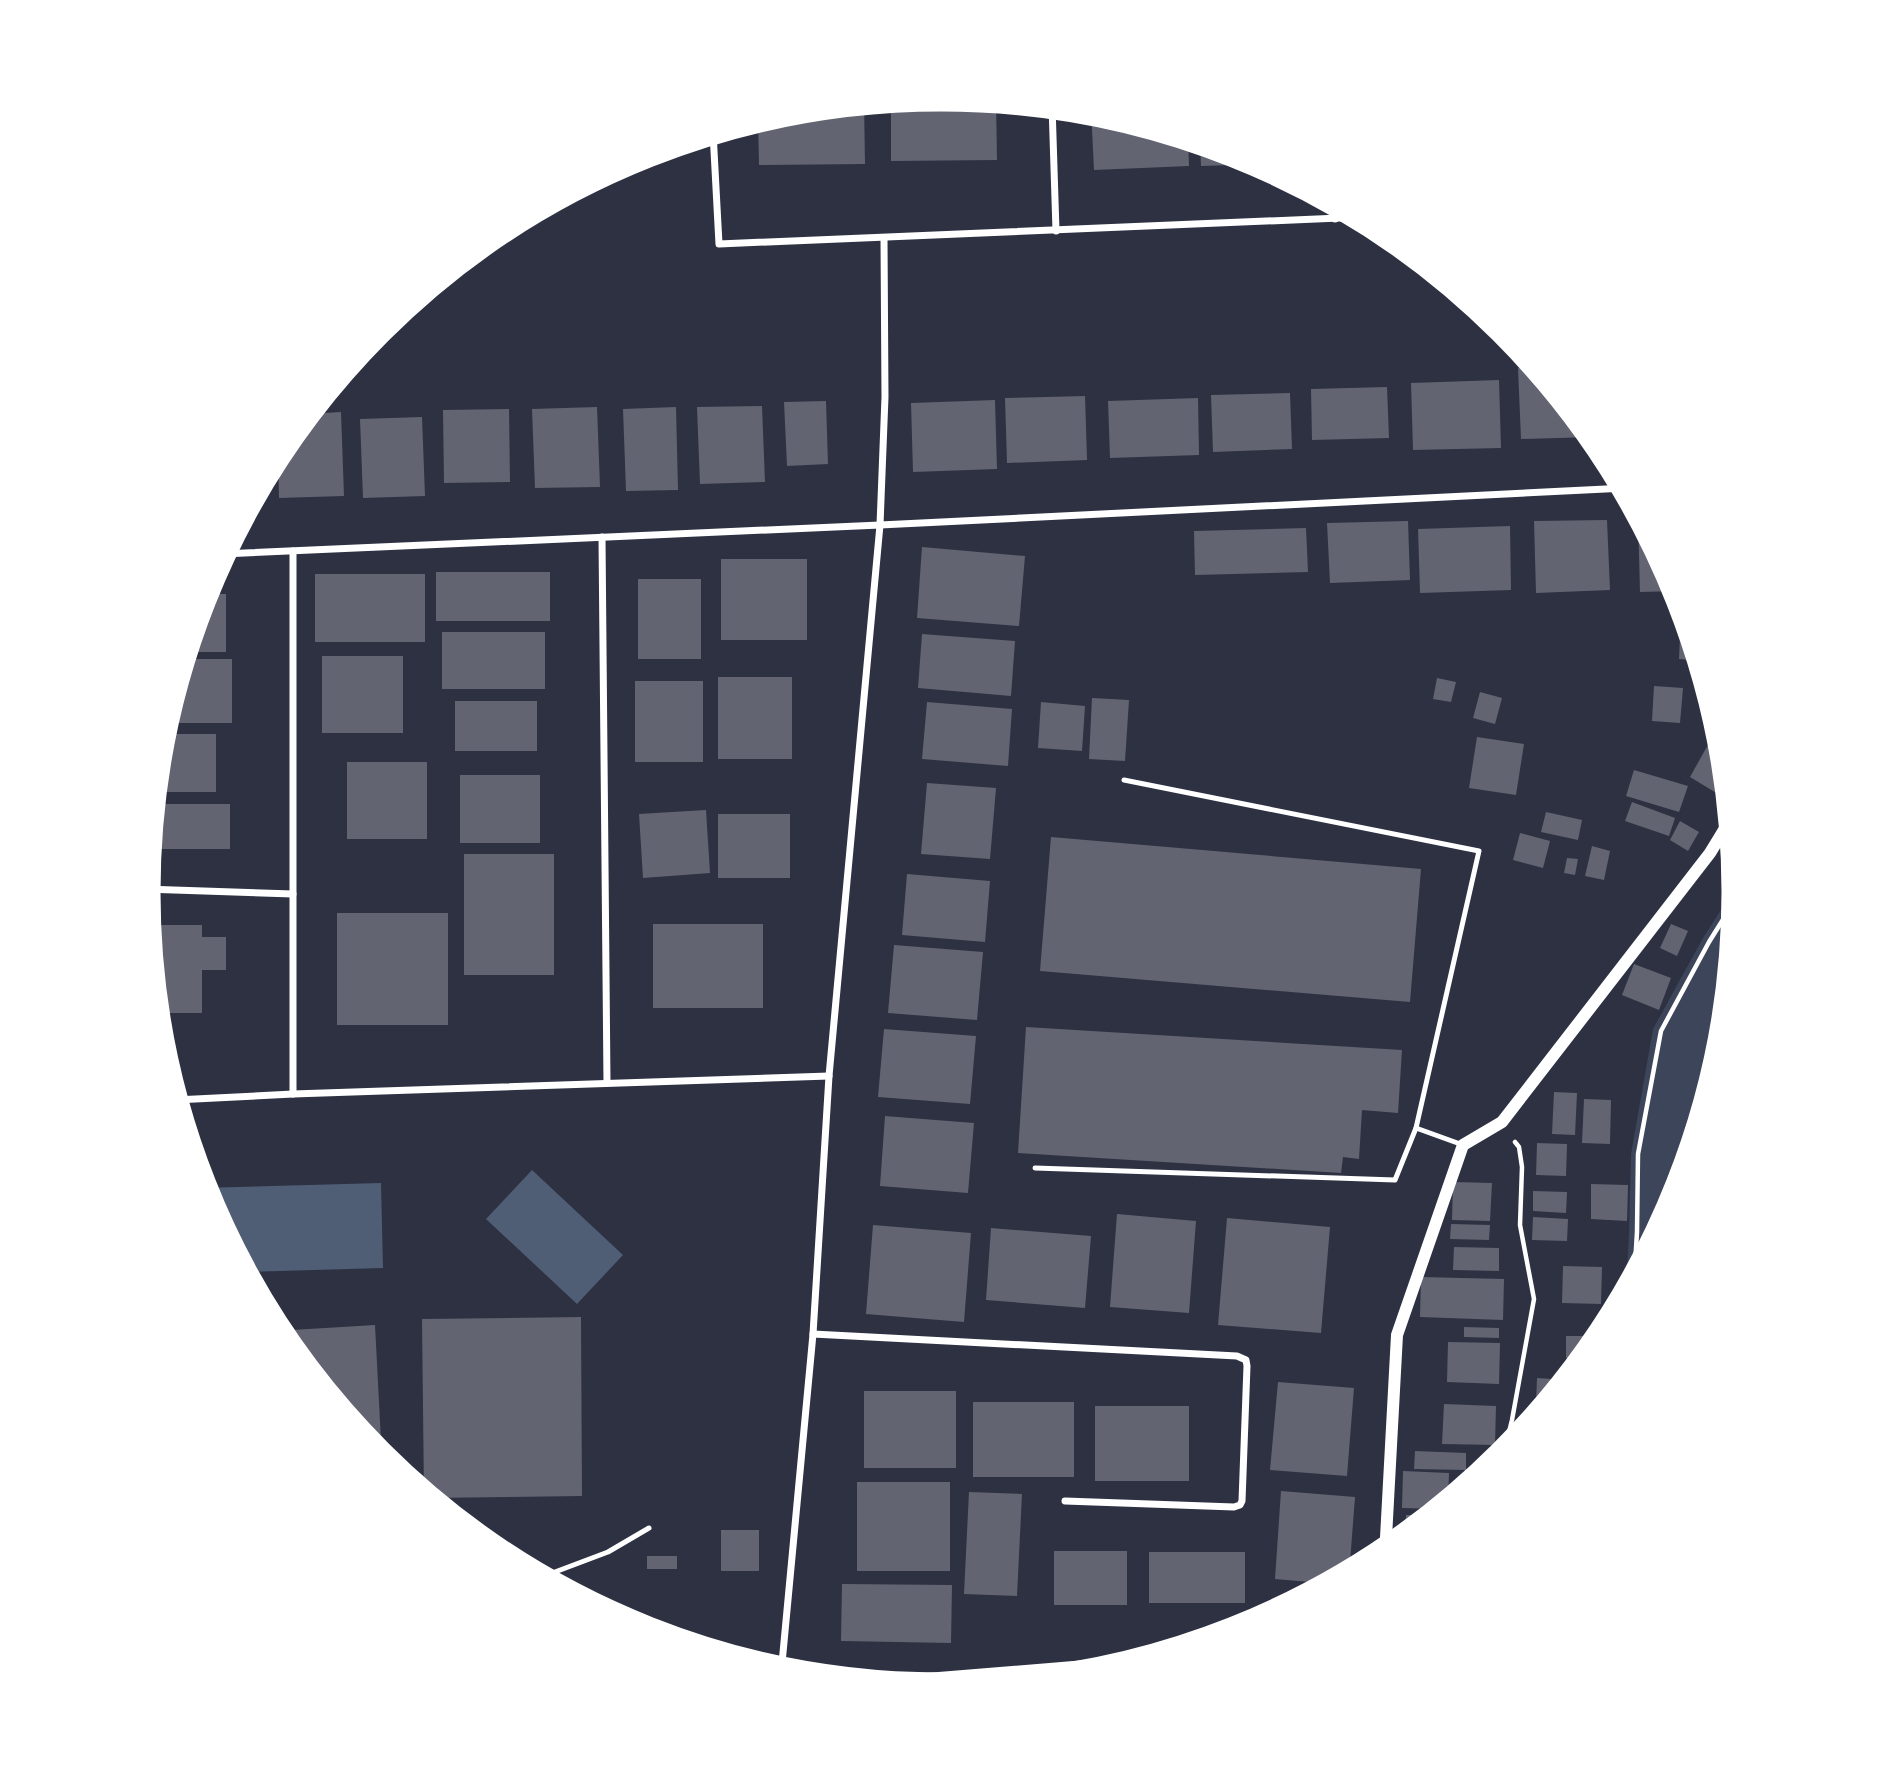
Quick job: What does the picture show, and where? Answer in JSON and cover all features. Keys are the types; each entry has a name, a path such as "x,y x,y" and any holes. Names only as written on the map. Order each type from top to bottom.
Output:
{"street":[{"path":"1052,114 1056,231"},
{"path":"713,141 719,244 1344,218"},
{"path":"1335,213 1335,219"},
{"path":"781,1661 813,1334 829,1076 880,525 885,397 884,238"},
{"path":"233,554 1615,489"},
{"path":"602,537 607,1083"},
{"path":"293,551 293,1094"},
{"path":"1386,1540 1397,1335 1463,1145 1502,1122 1710,853 1725,829"},
{"path":"156,889 293,894"},
{"path":"184,1100 829,1076"},
{"path":"813,1334 1237,1356 1248,1363 1240,1505 1234,1507 1065,1501"},
{"path":"914,1677 1097,1663"}],"lane":[{"path":"1035,1168 1395,1180 1416,1128 1479,851 1124,780"},
{"path":"1416,1128 1463,1145"},
{"path":"550,1574 608,1552 649,1528"}],"path":[{"path":"1635,1261 1638,1154 1661,1031 1727,914"},
{"path":"1502,1122 1519,1147 1522,1167 1520,1225 1534,1299 1508,1437"}],"shaded area":[{"path":"1727,901 1721,995 1700,1096 1686,1145 1667,1193 1627,1276 1631,1154 1653,1029"},
{"path":"532,1170 623,1255 577,1304 486,1219"},
{"path":"381,1183 383,1268 254,1272 214,1188"}],"building":[{"path":"891,108 996,108 997,160 891,161"},
{"path":"864,111 865,164 759,165 758,129"},
{"path":"1092,121 1188,146 1189,166 1094,170"},
{"path":"1200,151 1237,165 1201,166"},
{"path":"1518,368 1526,368 1582,437 1521,439"},
{"path":"1499,380 1501,448 1413,450 1411,383"},
{"path":"1387,387 1389,438 1312,440 1311,389"},
{"path":"1290,393 1292,449 1213,452 1211,395"},
{"path":"1085,396 1087,460 1007,463 1005,398"},
{"path":"1198,398 1199,455 1110,458 1108,401"},
{"path":"995,400 997,469 913,472 911,403"},
{"path":"826,401 828,464 787,466 784,402"},
{"path":"762,406 765,482 700,484 697,407"},
{"path":"597,407 600,487 535,488 532,409"},
{"path":"676,407 678,490 626,491 623,409"},
{"path":"509,409 510,482 444,483 443,410"},
{"path":"341,412 344,496 279,498 278,472 319,413"},
{"path":"422,417 425,496 363,498 360,419"},
{"path":"1607,520 1610,590 1536,593 1534,521"},
{"path":"1408,521 1410,580 1330,583 1327,523"},
{"path":"1510,526 1511,590 1420,593 1418,529"},
{"path":"1306,528 1308,572 1195,575 1194,531"},
{"path":"1638,531 1667,591 1640,592"},
{"path":"922,547 1025,556 1019,626 917,618"},
{"path":"721,559 807,559 807,640 721,640"},
{"path":"436,572 550,572 550,621 436,621"},
{"path":"315,574 425,574 425,642 315,642"},
{"path":"638,579 701,579 701,659 638,659"},
{"path":"215,594 226,594 226,652 194,652"},
{"path":"442,632 545,632 545,689 442,689"},
{"path":"922,634 1015,641 1011,696 918,688"},
{"path":"1680,637 1685,637 1692,660 1679,659"},
{"path":"322,656 403,656 403,733 322,733"},
{"path":"192,659 232,659 232,723 175,723"},
{"path":"718,677 792,677 792,759 718,759"},
{"path":"1437,678 1456,682 1451,702 1433,699"},
{"path":"635,681 703,681 703,762 635,762"},
{"path":"1654,686 1683,688 1680,723 1652,721"},
{"path":"1480,692 1502,698 1495,724 1473,718"},
{"path":"1092,698 1129,700 1125,761 1089,759"},
{"path":"455,701 537,701 537,751 455,751"},
{"path":"927,702 1012,709 1008,766 922,759"},
{"path":"1041,702 1085,706 1082,751 1038,748"},
{"path":"172,734 216,734 216,792 162,792"},
{"path":"1477,737 1524,744 1516,795 1469,788"},
{"path":"1709,743 1713,745 1721,789 1718,794 1690,777"},
{"path":"347,762 427,762 427,839 347,839"},
{"path":"1634,770 1688,786 1679,812 1626,796"},
{"path":"460,775 540,775 540,843 460,843"},
{"path":"927,783 996,788 990,859 921,854"},
{"path":"1632,802 1675,818 1669,836 1625,821"},
{"path":"161,804 230,804 230,849 157,849"},
{"path":"706,810 710,873 643,878 639,814"},
{"path":"1546,812 1582,820 1578,840 1541,832"},
{"path":"718,814 790,814 790,878 718,878"},
{"path":"1680,821 1699,832 1688,851 1670,840"},
{"path":"1520,833 1550,841 1543,868 1513,860"},
{"path":"1051,837 1421,869 1410,1002 1040,971"},
{"path":"1592,846 1610,851 1604,880 1585,876"},
{"path":"464,854 554,854 554,975 464,975"},
{"path":"1567,858 1578,859 1575,875 1564,873"},
{"path":"907,874 990,881 985,942 902,935"},
{"path":"337,913 448,913 448,1025 337,1025"},
{"path":"653,924 763,924 763,1008 653,1008"},
{"path":"1671,924 1688,931 1677,956 1660,948"},
{"path":"157,925 202,925 202,937 226,937 226,970 202,970 202,1013 165,1013"},
{"path":"894,945 983,952 977,1020 888,1013"},
{"path":"1634,964 1671,978 1659,1010 1622,995"},
{"path":"1026,1027 1402,1050 1398,1113 1362,1110 1359,1159 1343,1157 1341,1173 1018,1153"},
{"path":"884,1029 976,1036 970,1104 878,1097"},
{"path":"1554,1092 1577,1093 1575,1135 1552,1134"},
{"path":"1584,1099 1611,1100 1610,1144 1582,1143"},
{"path":"885,1116 974,1123 968,1193 880,1186"},
{"path":"1537,1143 1567,1144 1566,1176 1536,1175"},
{"path":"1453,1182 1492,1183 1490,1221 1452,1220"},
{"path":"1591,1184 1628,1185 1627,1221 1591,1219"},
{"path":"1533,1191 1567,1192 1566,1213 1533,1211"},
{"path":"1117,1214 1196,1221 1189,1313 1110,1307"},
{"path":"1533,1217 1568,1219 1567,1241 1532,1240"},
{"path":"1227,1218 1330,1227 1321,1333 1218,1325"},
{"path":"1451,1224 1490,1225 1489,1240 1450,1239"},
{"path":"873,1225 971,1233 964,1322 866,1314"},
{"path":"991,1228 1091,1236 1085,1308 986,1300"},
{"path":"1454,1247 1499,1248 1499,1271 1453,1270"},
{"path":"1563,1266 1602,1267 1601,1304 1562,1303"},
{"path":"1421,1277 1504,1279 1503,1320 1420,1317"},
{"path":"581,1317 582,1496 441,1498 424,1484 422,1319"},
{"path":"375,1325 381,1443 318,1371 289,1330"},
{"path":"1464,1327 1499,1328 1499,1338 1464,1337"},
{"path":"1566,1336 1587,1336 1574,1358 1566,1358"},
{"path":"1448,1342 1500,1343 1499,1384 1447,1382"},
{"path":"1537,1378 1552,1379 1552,1387 1536,1403"},
{"path":"1278,1382 1354,1388 1347,1476 1270,1470"},
{"path":"864,1391 956,1391 956,1468 864,1468"},
{"path":"973,1402 1074,1402 1074,1477 973,1477"},
{"path":"1444,1404 1496,1406 1495,1445 1442,1444"},
{"path":"1095,1406 1189,1406 1189,1481 1095,1481"},
{"path":"1415,1451 1466,1453 1466,1470 1414,1469"},
{"path":"1403,1471 1449,1473 1448,1493 1429,1509 1402,1508"},
{"path":"857,1482 950,1482 950,1571 857,1571"},
{"path":"1281,1491 1355,1497 1350,1563 1316,1583 1275,1579"},
{"path":"969,1492 1022,1494 1017,1596 964,1594"},
{"path":"1406,1515 1421,1515 1420,1516 1406,1526"},
{"path":"721,1530 759,1530 759,1571 721,1571"},
{"path":"1054,1551 1127,1551 1127,1605 1054,1605"},
{"path":"1149,1552 1245,1552 1245,1603 1149,1603"},
{"path":"647,1556 677,1556 677,1569 647,1569"},
{"path":"842,1584 952,1585 951,1643 841,1641"}]}
